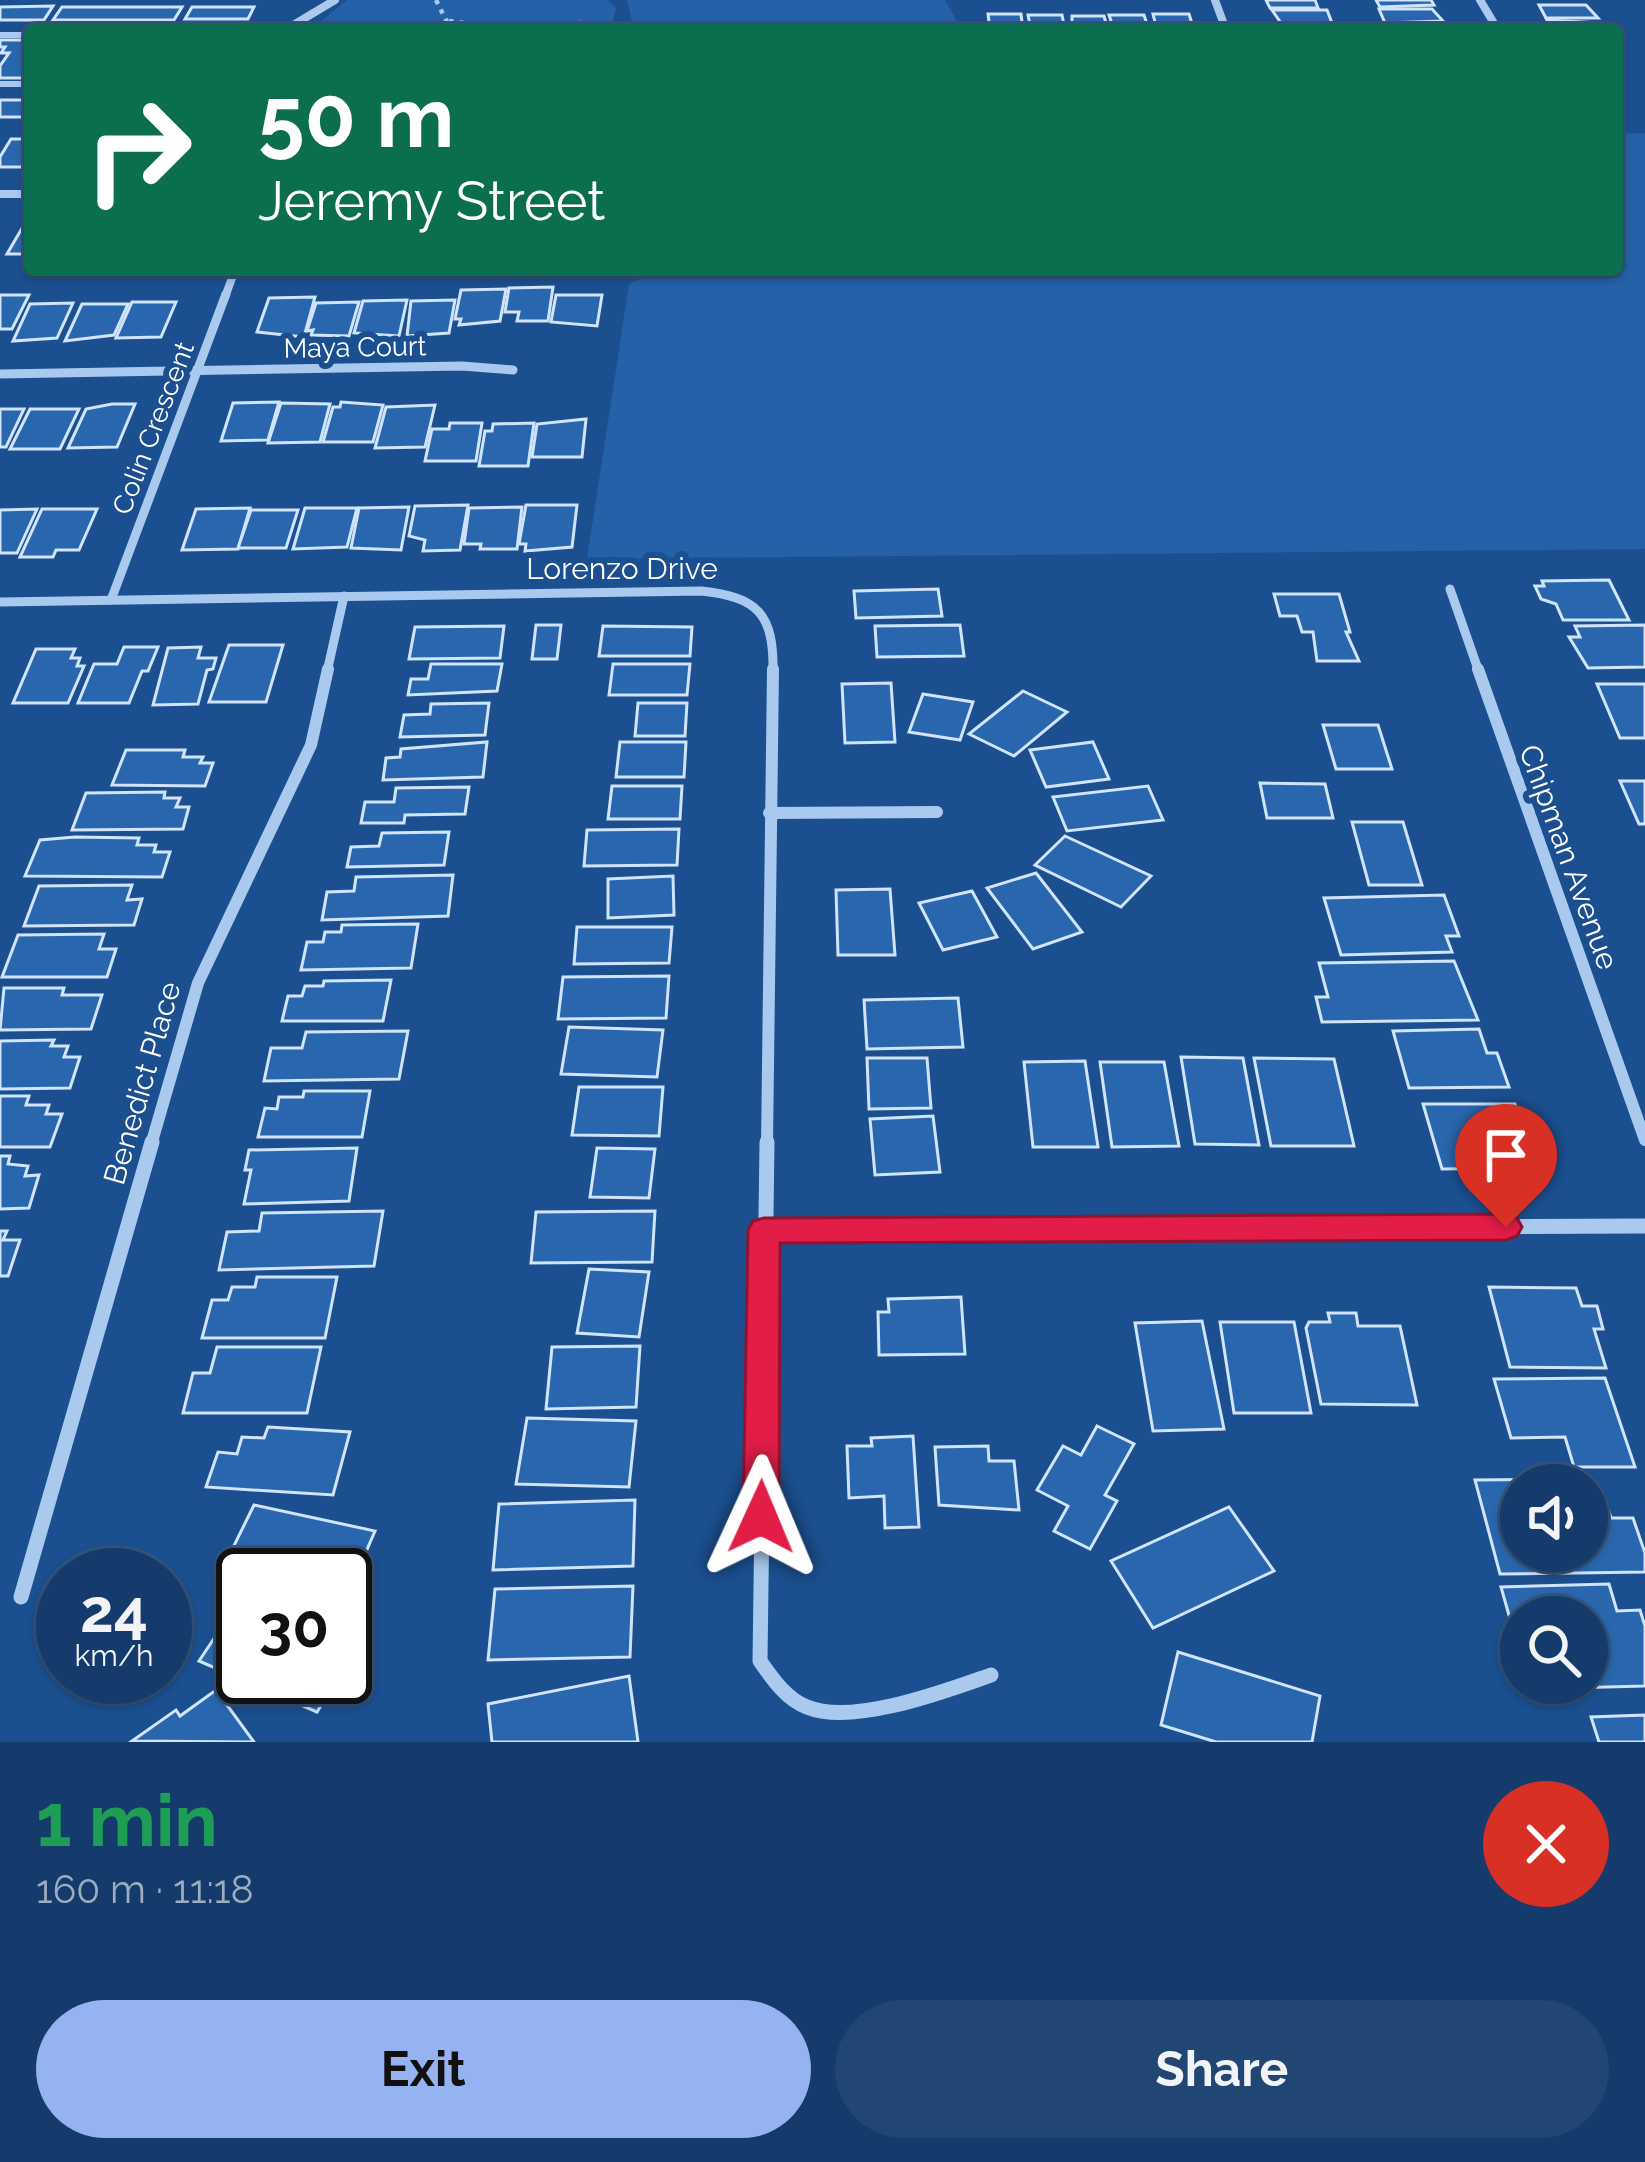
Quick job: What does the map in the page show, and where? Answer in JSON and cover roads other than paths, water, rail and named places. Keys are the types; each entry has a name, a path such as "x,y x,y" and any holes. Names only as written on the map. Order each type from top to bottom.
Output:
{"street":[{"path":"295,24 335,0"},
{"name":"Colin Crescent","path":"111,600 233,276"},
{"name":"Maya Court","path":"0,374 462,365 513,370"},
{"name":"Chipman Avenue","path":"1450,589 1645,1140"},
{"name":"Lorenzo Drive","path":"0,602 701,591 750,603 768,619 772,632 760,1661 779,1689 811,1711 912,1703 991,1675"},
{"name":"Benedict Place","path":"21,1597 198,983 311,745 344,596"},
{"path":"769,813 937,812"},
{"path":"764,1230 1645,1226"}]}
